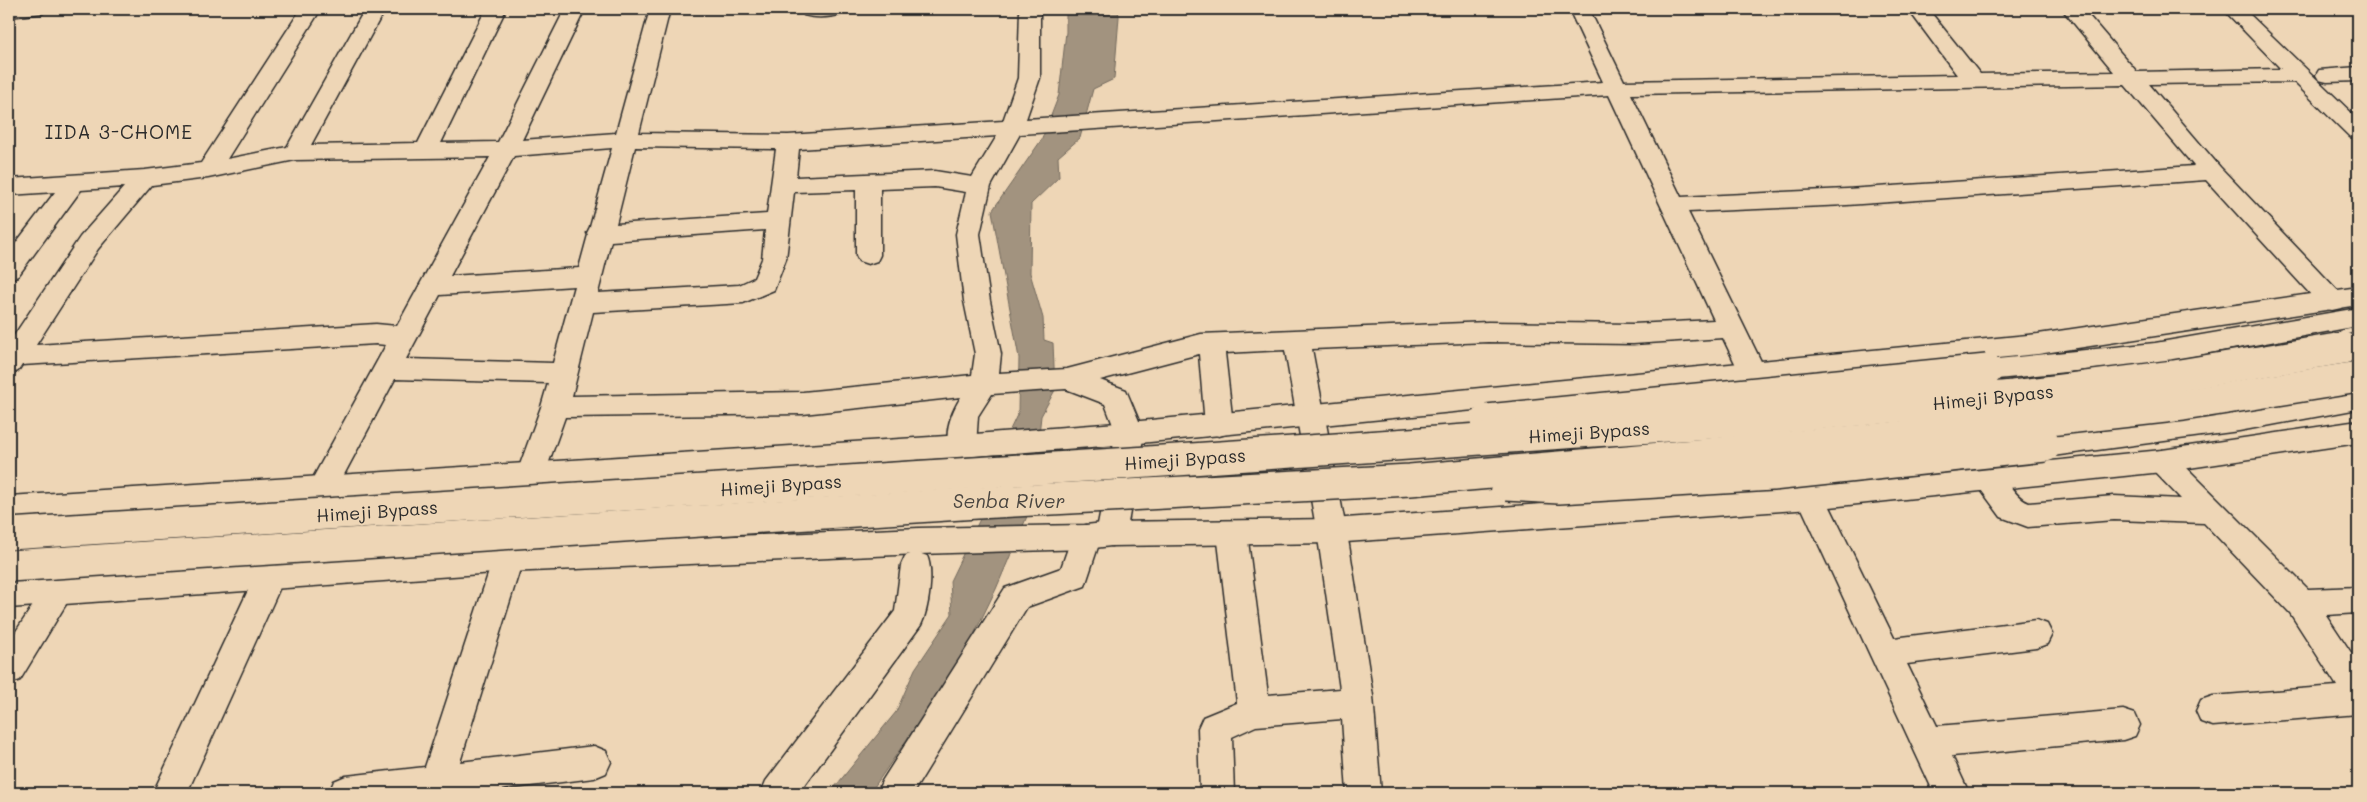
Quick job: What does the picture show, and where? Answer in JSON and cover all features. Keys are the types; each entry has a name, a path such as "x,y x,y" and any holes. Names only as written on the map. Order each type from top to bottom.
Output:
{"main road":[{"path":"9,11 36,9"},
{"path":"208,170 311,9"},
{"path":"295,153 375,9"},
{"path":"426,151 496,9"},
{"path":"170,793 270,576 325,487 506,149 575,9"},
{"path":"531,473 554,407 580,303 660,9"},
{"path":"812,9 839,9"},
{"path":"962,446 964,415 984,384 988,354 977,301 968,234 979,186 1012,129 1029,78 1030,9"},
{"path":"1579,9 1733,328 1952,793"},
{"path":"1918,9 1974,82"},
{"path":"2072,9 2212,172 2332,301"},
{"path":"2233,9 2358,132"},
{"path":"2258,9 2358,106"},
{"path":"2327,75 2358,74"},
{"path":"9,187 144,178 208,170 295,153 506,149 625,140 788,142 1012,129 1618,88 2301,75"},
{"path":"580,303 743,294 765,284 774,259 788,142"},
{"path":"1672,205 1847,198 2212,172"},
{"path":"12,360 89,243 144,178"},
{"path":"783,185 935,179 979,186"},
{"path":"868,183 868,256"},
{"path":"9,270 73,184"},
{"path":"599,234 779,221"},
{"path":"432,286 588,276"},
{"path":"9,508 962,446 1219,425 1754,374 2038,344 2358,296"},
{"path":"1148,462 1454,424 2155,354 2358,318"},
{"path":"554,407 803,403 984,384 1068,380 1201,344 1488,332 1633,334 1733,328"},
{"path":"12,360 376,334 405,336"},
{"path":"1297,341 1332,531 1358,703 1361,771 1364,793"},
{"path":"1211,344 1219,425"},
{"name":"Himeji Bypass","path":"9,534 1148,462 1739,421 2003,397 2174,376 2358,346"},
{"path":"388,369 562,373"},
{"name":"Himeji Bypass","path":"9,566 987,502 1410,480 1890,438 2183,405 2358,377"},
{"path":"894,793 1016,597 1074,577 1098,535 1130,433 1116,397 1068,380"},
{"path":"1410,480 1559,488 1772,475 2045,446 2240,420 2358,399"},
{"path":"9,595 508,559 918,553 1098,535 1332,531 1811,497 2162,461 2358,432"},
{"path":"2162,461 2301,603 2358,690"},
{"path":"1986,479 2011,508 2028,515 2114,508 2166,511 2211,510"},
{"path":"1232,533 1254,710"},
{"path":"778,793 910,615 918,553"},
{"path":"436,787 508,559"},
{"path":"9,670 59,591"},
{"path":"2301,603 2358,600"},
{"path":"1885,653 2036,634"},
{"path":"2213,711 2358,699"},
{"path":"1217,793 1215,728 1254,710 1358,703"},
{"path":"1928,744 2123,725"},
{"path":"346,793 436,787 594,762"}],"water":[{"name":"Senba River","path":"1066,9 1118,9 1119,17 1114,79 1093,89 1080,138 1058,157 1059,177 1031,204 1030,273 1043,318 1044,340 1053,343 1055,390 1041,416 1031,507 996,589 962,659 870,793 830,793 896,712 915,669 952,614 950,581 980,519 997,457 1018,413 1019,358 992,211 1042,139 1059,95 1066,32"}],"district":[{"name":"IIDA 3-CHOME","path":"119,131"}]}
